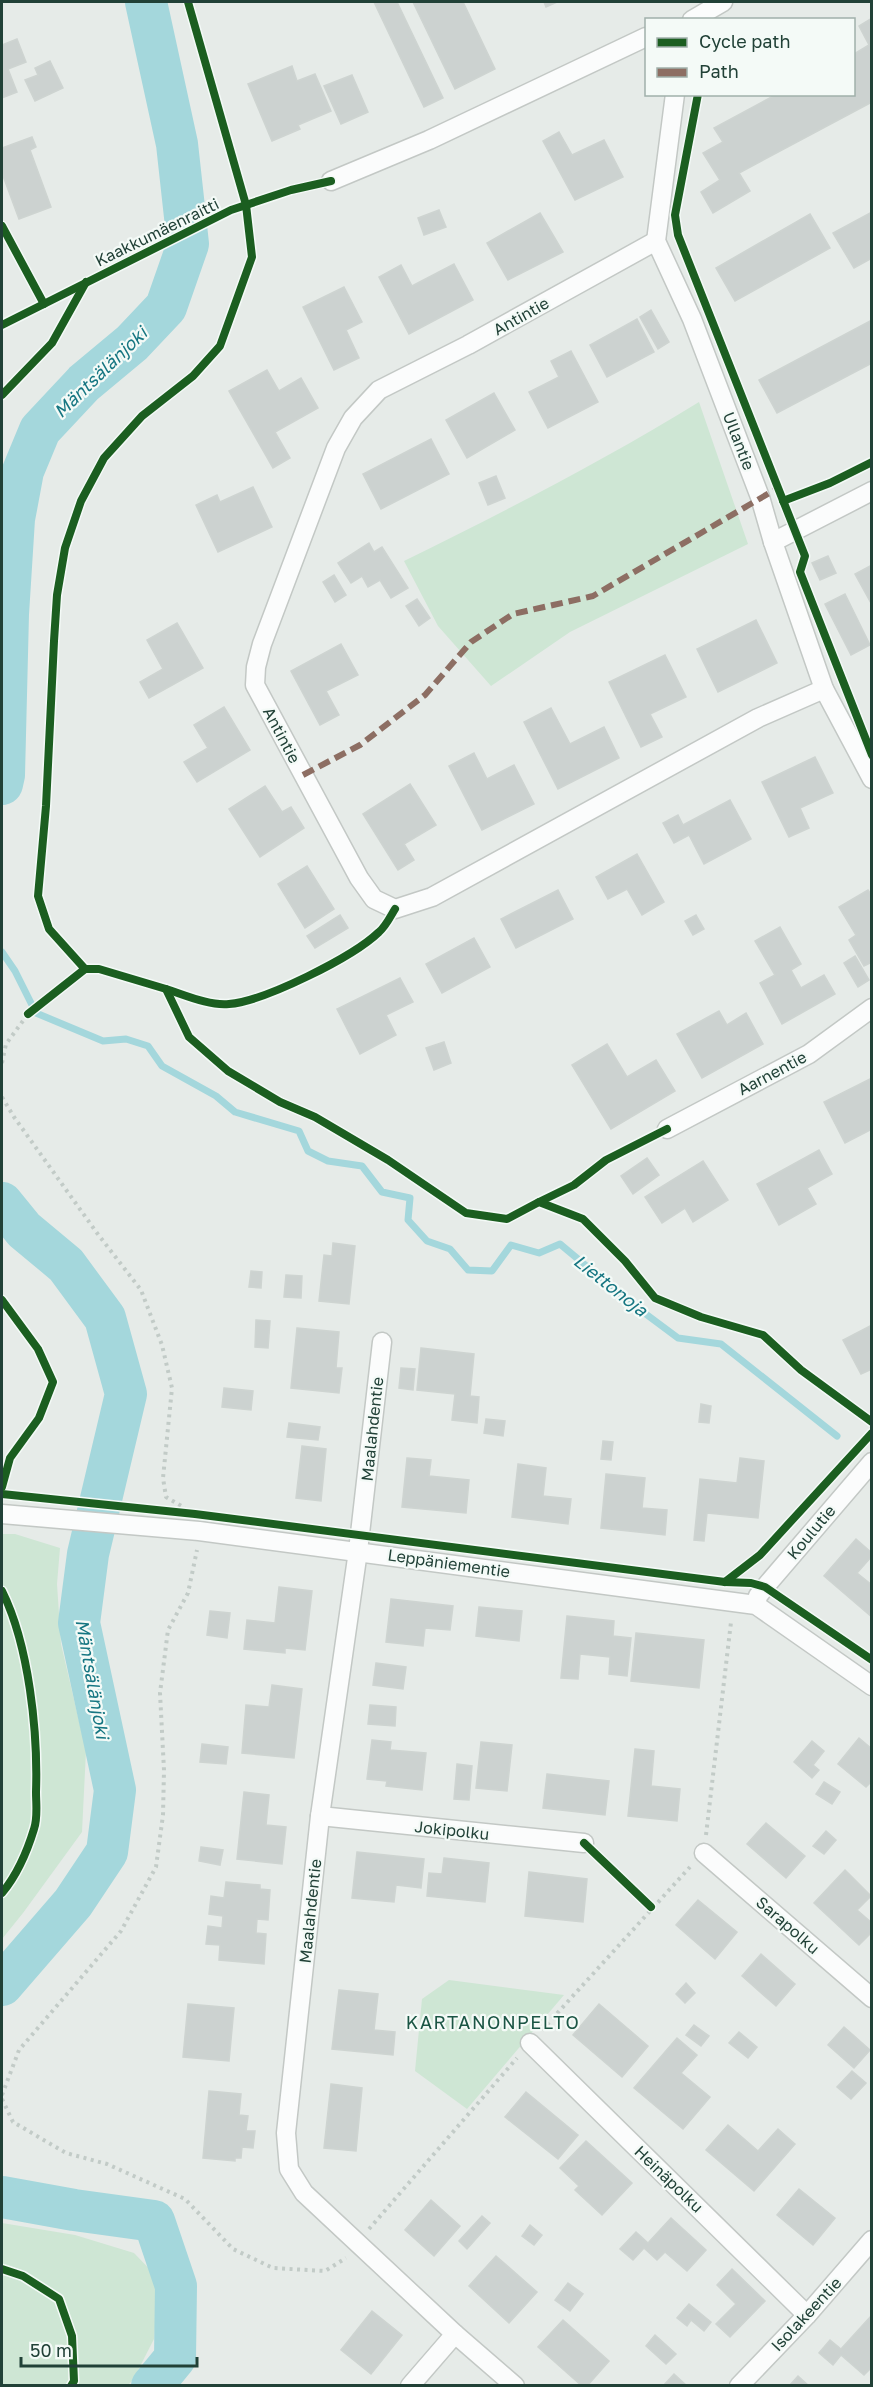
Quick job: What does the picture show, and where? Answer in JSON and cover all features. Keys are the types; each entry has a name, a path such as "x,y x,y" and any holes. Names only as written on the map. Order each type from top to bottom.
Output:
{"street":[{"path":"695,18 723,2"},
{"path":"331,181 429,140 645,37"},
{"path":"656,241 675,96"},
{"name":"Ullantie","path":"656,241 697,330 760,497 773,542 824,689 872,779"},
{"name":"Antintie","path":"656,241 468,345 379,390 353,417 336,448 262,644 256,667 255,685 359,878 374,899 396,909 432,897 758,718 824,689"},
{"path":"773,542 872,491"},
{"name":"Aarnentie","path":"667,1129 809,1054 872,1008"},
{"name":"Maalahdentie","path":"382,1342 358,1551 320,1816 286,2133 289,2169 304,2193 455,2334 515,2385"},
{"name":"Koulutie","path":"756,1605 758,1596 765,1587 872,1462"},
{"name":"Leppäniementie","path":"2,1514 166,1530 197,1523 358,1551 756,1605 872,1686"},
{"name":"Jokipolku","path":"320,1816 584,1843"},
{"name":"Sarapolku","path":"704,1853 872,1998"},
{"name":"Heinäpolku","path":"530,2043 807,2314"},
{"name":"Isolakeentie","path":"739,2385 807,2314 872,2240"},
{"path":"410,2385 455,2334"}],"path":[{"path":"2,1063 6,1044 31,1011"},
{"path":"2,1096 14,1118 90,1224 141,1290 162,1345 172,1388 163,1478 166,1497 197,1523"},
{"path":"174,1512 197,1523"},
{"path":"197,1523 188,1593 168,1630 160,1693 164,1770 163,1815 156,1867 121,1931 19,2050 2,2097 13,2122 66,2154 107,2164 185,2199 233,2249 273,2268 325,2271 346,2258 530,2043 651,1907 704,1853 731,1623 729,1601"},
{"path":"643,1899 651,1907"}],"green space":[{"path":"699,402 748,544 570,632 491,686 438,626 404,561 553,485"},
{"path":"2,1534 15,1534 60,1548 57,1584 61,1644 86,1751 82,1832 2,1939"},
{"path":"449,1980 564,1995 467,2109 415,2071 422,1999"},
{"path":"2,2223 75,2235 134,2253 159,2279 154,2339 133,2380 128,2385 2,2385"}],"building":[{"path":"374,2 397,2 443,98 424,107"},
{"path":"413,2 463,2 495,69 455,89"},
{"path":"544,2 557,2 546,7"},
{"path":"872,18 872,102 739,173 750,191 713,213 701,192 720,180 703,153 723,142 714,128 773,96 855,96 855,53 869,45 859,26"},
{"path":"17,39 26,62 8,69 17,92 2,98 2,45"},
{"path":"50,61 63,88 35,101 25,80 38,75 35,68"},
{"path":"292,66 297,81 315,74 331,111 298,125 300,129 272,141 248,84"},
{"path":"352,75 368,112 341,124 324,86"},
{"path":"559,132 572,155 604,140 623,177 575,200 543,141"},
{"path":"32,137 36,147 30,150 51,207 19,219 2,173 2,148"},
{"path":"439,210 446,227 424,235 418,218"},
{"path":"872,212 872,258 854,268 833,233"},
{"path":"540,213 563,252 508,280 487,243"},
{"path":"810,214 830,248 735,301 716,268"},
{"path":"454,264 473,300 409,334 379,277 401,265 412,286"},
{"path":"344,287 362,322 346,330 359,358 334,370 303,307"},
{"path":"651,310 669,342 658,349 640,317"},
{"path":"637,319 654,352 607,377 590,345"},
{"path":"872,320 872,363 777,413 759,380"},
{"path":"571,351 598,402 548,428 529,392 559,377 551,361"},
{"path":"267,370 279,391 301,378 318,408 275,432 290,458 273,468 229,391"},
{"path":"494,393 515,430 467,458 446,420"},
{"path":"431,439 449,474 381,509 363,474"},
{"path":"496,476 505,498 488,505 479,483"},
{"path":"253,487 272,527 218,552 196,505 217,495 220,502"},
{"path":"369,543 374,552 382,547 408,588 391,598 380,580 368,587 362,576 351,583 338,563"},
{"path":"828,556 836,573 820,580 812,563"},
{"path":"872,565 872,605 855,574"},
{"path":"334,575 346,595 335,602 323,582"},
{"path":"845,594 870,645 851,655 825,604"},
{"path":"417,599 430,618 419,626 406,606"},
{"path":"756,620 777,663 718,692 697,649"},
{"path":"177,623 203,668 149,698 140,682 163,669 147,640"},
{"path":"341,644 358,675 326,691 339,715 320,725 291,671"},
{"path":"665,655 686,697 650,714 662,737 641,747 609,682"},
{"path":"224,707 250,750 197,782 184,762 208,748 194,725"},
{"path":"551,708 570,744 604,727 619,758 558,789 524,722"},
{"path":"474,753 487,779 514,765 534,804 482,830 449,766"},
{"path":"815,757 833,793 800,808 809,828 789,837 762,782"},
{"path":"410,784 436,825 404,844 414,860 398,870 363,814"},
{"path":"265,786 282,812 291,807 304,828 260,857 229,809"},
{"path":"730,800 751,839 704,864 689,835 674,843 663,823 678,815 683,825"},
{"path":"637,854 664,902 642,915 627,889 608,899 596,877"},
{"path":"307,866 334,909 305,928 278,884"},
{"path":"558,890 573,919 516,948 501,919"},
{"path":"868,890 872,896 872,962 864,966 849,940 856,935 839,907"},
{"path":"340,915 348,928 315,948 307,936"},
{"path":"696,915 704,929 693,935 685,921"},
{"path":"780,927 801,964 791,970 801,988 824,975 835,994 782,1024 760,983 775,975 755,941"},
{"path":"474,938 490,967 442,993 426,964"},
{"path":"855,956 869,980 858,987 844,963"},
{"path":"400,978 413,1002 386,1015 396,1035 360,1054 337,1009"},
{"path":"719,1011 727,1025 746,1013 763,1044 702,1078 677,1034"},
{"path":"444,1042 451,1063 434,1070 426,1048"},
{"path":"607,1044 627,1077 656,1060 675,1091 611,1129 572,1065"},
{"path":"872,1078 872,1129 845,1143 824,1102"},
{"path":"819,1150 832,1174 807,1188 816,1204 779,1225 757,1184"},
{"path":"647,1158 659,1175 633,1194 621,1176"},
{"path":"703,1161 728,1200 693,1222 685,1208 662,1223 645,1197"},
{"path":"333,1243 355,1246 349,1304 319,1301 324,1255 332,1256"},
{"path":"251,1271 262,1272 261,1288 249,1287"},
{"path":"286,1275 302,1276 301,1298 284,1297"},
{"path":"256,1320 270,1321 268,1348 255,1347"},
{"path":"872,1325 872,1369 861,1374 843,1340"},
{"path":"297,1328 339,1332 336,1368 342,1368 339,1393 291,1388"},
{"path":"421,1348 474,1354 470,1396 479,1397 477,1423 452,1420 455,1394 417,1390"},
{"path":"401,1368 415,1369 413,1390 399,1388"},
{"path":"224,1388 253,1391 251,1410 222,1407"},
{"path":"701,1404 711,1406 709,1423 699,1422"},
{"path":"486,1419 505,1421 503,1436 484,1433"},
{"path":"289,1423 320,1427 318,1440 287,1437"},
{"path":"603,1441 613,1442 611,1460 601,1459"},
{"path":"302,1446 326,1449 321,1501 296,1498"},
{"path":"407,1458 431,1460 429,1476 469,1480 466,1513 402,1507"},
{"path":"740,1458 764,1461 758,1518 707,1513 704,1541 694,1540 700,1479 737,1483"},
{"path":"518,1464 546,1468 543,1496 571,1499 568,1524 512,1517"},
{"path":"606,1474 645,1478 642,1508 667,1510 665,1535 601,1528"},
{"path":"856,1539 872,1553 857,1573 872,1585 872,1617 824,1576"},
{"path":"279,1587 312,1591 305,1650 285,1648 285,1653 244,1649 247,1620 275,1623"},
{"path":"391,1599 453,1606 450,1630 425,1628 423,1646 386,1642"},
{"path":"479,1607 522,1611 519,1641 476,1636"},
{"path":"210,1611 230,1613 227,1638 207,1635"},
{"path":"567,1616 614,1621 613,1636 631,1638 627,1676 609,1674 610,1657 580,1654 578,1679 561,1678"},
{"path":"636,1633 704,1640 699,1688 631,1681"},
{"path":"376,1663 406,1667 403,1689 373,1685"},
{"path":"272,1685 302,1689 294,1758 242,1753 246,1705 269,1707"},
{"path":"370,1705 396,1707 395,1726 368,1724"},
{"path":"859,1738 872,1749 872,1781 866,1787 838,1764"},
{"path":"372,1740 391,1742 390,1750 426,1753 422,1790 386,1786 387,1781 367,1779"},
{"path":"812,1741 824,1751 813,1765 819,1770 812,1778 794,1762"},
{"path":"481,1742 512,1745 507,1791 476,1788"},
{"path":"202,1744 228,1747 226,1764 200,1762"},
{"path":"635,1749 654,1751 651,1786 680,1789 677,1821 628,1816"},
{"path":"457,1764 472,1766 469,1800 454,1799"},
{"path":"547,1774 609,1781 605,1815 543,1808"},
{"path":"824,1782 840,1792 832,1804 816,1794"},
{"path":"244,1792 269,1795 266,1825 286,1827 282,1864 237,1859"},
{"path":"766,1823 805,1856 786,1878 747,1844"},
{"path":"826,1831 836,1840 824,1854 813,1846"},
{"path":"201,1847 223,1850 220,1865 199,1861"},
{"path":"357,1852 424,1859 421,1888 396,1885 394,1902 352,1898"},
{"path":"444,1858 489,1863 485,1902 427,1896 429,1873 442,1874"},
{"path":"845,1870 871,1896 857,1910 872,1923 872,1932 859,1945 814,1903"},
{"path":"529,1872 587,1879 583,1922 525,1916"},
{"path":"226,1882 260,1885 260,1889 270,1890 268,1920 257,1919 256,1933 266,1934 264,1964 219,1960 220,1945 206,1944 208,1926 222,1928 223,1916 209,1914 211,1896 224,1898"},
{"path":"698,1900 737,1932 715,1959 676,1925"},
{"path":"761,1954 795,1984 776,2006 742,1976"},
{"path":"686,1983 695,1993 685,2003 676,1994"},
{"path":"339,1990 378,1994 374,2030 395,2032 393,2055 332,2049"},
{"path":"188,2004 234,2008 229,2061 183,2057"},
{"path":"599,2004 648,2046 622,2077 573,2035"},
{"path":"694,2025 709,2036 701,2046 686,2035"},
{"path":"844,2027 870,2050 854,2068 828,2045"},
{"path":"739,2032 757,2047 748,2058 729,2043"},
{"path":"677,2038 697,2055 681,2073 710,2097 683,2129 634,2088"},
{"path":"852,2071 866,2083 851,2099 837,2087"},
{"path":"331,2084 362,2088 356,2151 324,2148"},
{"path":"209,2091 241,2094 239,2115 248,2116 246,2131 255,2131 253,2148 242,2147 241,2158 235,2158 235,2161 203,2158"},
{"path":"526,2092 578,2135 558,2159 505,2117"},
{"path":"728,2125 758,2151 778,2129 795,2144 754,2191 706,2150"},
{"path":"586,2141 632,2183 602,2215 575,2190 579,2186 560,2168"},
{"path":"799,2189 835,2218 813,2245 777,2215"},
{"path":"431,2200 460,2226 434,2256 405,2230"},
{"path":"482,2216 490,2223 467,2249 459,2241"},
{"path":"671,2218 706,2250 687,2271 665,2252 657,2260 644,2248 633,2260 620,2249 636,2232 648,2243"},
{"path":"530,2225 542,2235 534,2245 522,2236"},
{"path":"496,2256 537,2292 509,2323 469,2286"},
{"path":"732,2269 765,2301 730,2337 716,2324 736,2304 717,2285"},
{"path":"568,2283 583,2294 570,2311 555,2300"},
{"path":"689,2304 711,2322 704,2331 691,2320 687,2326 677,2318"},
{"path":"372,2311 402,2335 371,2374 341,2350"},
{"path":"872,2315 872,2367 864,2375 841,2355 833,2365 819,2353 830,2340 841,2349"},
{"path":"563,2320 609,2361 587,2386 582,2386 538,2347"},
{"path":"655,2335 676,2354 666,2364 646,2346"},
{"path":"674,2374 687,2386 663,2386"},
{"path":"798,2376 809,2386 789,2386"}],"waterway":[{"name":"Mäntsälänjoki","path":"2,784 14,519 23,471 40,430 84,383 132,343 166,307 188,244 177,144 146,2"},
{"name":"Liettonoja","path":"2,952 15,971 36,1013 103,1041 126,1039 148,1046 162,1066 216,1096 235,1112 299,1131 308,1151 328,1161 362,1166 382,1192 410,1198 408,1220 427,1241 450,1249 468,1270 492,1271 511,1245 539,1253 560,1244 627,1300 678,1338 721,1344 837,1436"},
{"name":"Mäntsälänjoki","path":"2,1203 24,1230 66,1265 105,1318 126,1394 88,1554 79,1623 115,1790 107,1852 73,1903 2,1985"},
{"name":"Mäntsälänjoki","path":"2,2197 154,2221 176,2286 175,2358 152,2386"}],"marked path":[{"path":"303,775 360,745 425,695 471,642 513,614 593,596 778,488"}],"cycle path":[{"path":"28,1014 85,969 49,929 38,896 46,806 57,595 65,548 81,501 104,458 142,416 193,376 220,346 252,257 246,205 188,2"},
{"path":"698,96 675,215 678,235 805,556 800,572 872,755"},
{"name":"Kaakkumäenraitti","path":"2,325 231,210 291,190 331,181"},
{"path":"2,226 44,304"},
{"path":"2,395 52,343 86,282"},
{"path":"783,501 830,483 872,462"},
{"path":"166,989 197,1000 221,1004 245,1001 264,995 330,965 367,942 381,930 395,909"},
{"path":"85,969 99,969 166,989 189,1037 228,1071 280,1102 315,1117 388,1160 466,1213 507,1219 539,1202 583,1219 625,1261 655,1298 701,1317 763,1335 801,1370 872,1422"},
{"path":"539,1202 574,1185 606,1160 667,1129"},
{"path":"2,1300 38,1349 53,1382 39,1418 10,1458 2,1487"},
{"path":"725,1582 760,1555 872,1433"},
{"path":"2,1494 195,1514 725,1582 751,1583 765,1587 872,1660"},
{"path":"2,1591 19,1637 30,1689 36,1768 35,1825 25,1855 2,1893"},
{"path":"584,1843 651,1907"},
{"path":"2,2269 23,2276 59,2299 72,2336 74,2381 71,2386"}],"district":[{"name":"KARTANONPELTO","path":"493,2022"}]}
